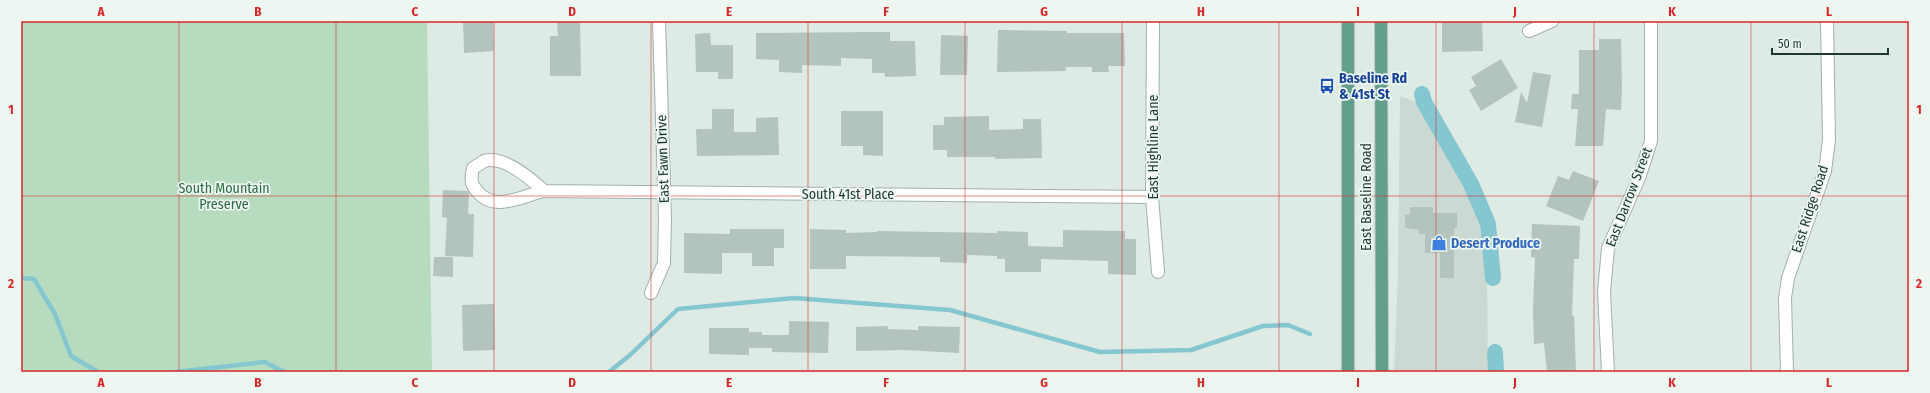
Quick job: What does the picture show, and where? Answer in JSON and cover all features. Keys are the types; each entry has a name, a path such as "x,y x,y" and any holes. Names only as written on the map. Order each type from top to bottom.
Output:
{"main road":[{"name":"East Baseline Road","path":"1348,21 1348,372"},
{"name":"East Baseline Road","path":"1381,21 1382,372"}],"street":[{"name":"East Fawn Drive","path":"651,293 664,263 659,21"},
{"name":"East Highline Lane","path":"1153,21 1152,197 1158,272"},
{"path":"1529,32 1552,21"},
{"name":"East Darrow Street","path":"1608,372 1604,292 1608,248 1639,178 1650,141 1650,21"},
{"name":"East Ridge Road","path":"1787,372 1786,298 1788,278 1825,171 1829,140 1827,21"},
{"name":"South 41st Place","path":"544,192 521,173 500,162 484,161 474,168 470,178 474,188 481,197 492,201 516,201 528,195 544,192 1152,197"}],"shaded area":[{"path":"1400,96 1416,102 1446,150 1463,183 1477,219 1483,239 1487,272 1488,372 1394,372 1398,276"}],"green space":[{"name":"South Mountain Preserve","path":"21,21 427,21 432,372 21,372"}],"building":[{"path":"463,21 493,21 494,51 464,53"},
{"path":"557,21 580,21 581,76 550,76 550,36 558,36"},
{"path":"1442,21 1482,21 1483,51 1442,52"},
{"path":"998,30 1067,31 1067,33 1124,33 1125,66 1108,66 1109,72 1092,72 1092,67 1066,67 1066,71 997,72"},
{"path":"890,32 890,41 915,41 916,76 885,77 885,73 872,73 872,59 841,58 841,66 802,65 802,73 779,72 779,60 756,59 756,33"},
{"path":"710,33 711,45 733,45 733,79 718,79 718,72 696,72 695,34"},
{"path":"941,35 968,36 967,75 940,75"},
{"path":"1599,39 1621,39 1621,110 1606,109 1603,146 1575,146 1578,109 1571,109 1572,94 1579,94 1579,50 1599,50"},
{"path":"1501,59 1518,88 1481,111 1469,90 1476,86 1471,77"},
{"path":"1533,72 1551,75 1542,127 1515,122 1521,92 1527,103"},
{"path":"712,109 734,109 734,132 756,132 756,118 778,117 779,155 697,156 696,129 712,129"},
{"path":"841,111 883,111 883,156 863,155 863,146 841,146"},
{"path":"989,116 989,130 1023,129 1023,119 1041,119 1042,158 995,159 995,157 947,157 947,150 933,150 933,125 944,125 944,117"},
{"path":"1573,171 1599,181 1583,221 1546,206 1558,176 1569,180"},
{"path":"443,190 467,191 469,193 468,214 474,214 473,257 445,256 447,218 442,217"},
{"name":"Desert Produce","path":"1410,207 1433,207 1433,213 1457,213 1457,228 1454,228 1454,278 1440,278 1440,253 1425,253 1425,234 1419,234 1419,230 1405,228 1405,214 1410,215"},
{"path":"1532,224 1580,226 1579,259 1574,259 1572,316 1574,315 1576,372 1547,372 1544,343 1534,344 1533,309 1535,258 1531,257"},
{"path":"730,229 784,229 784,248 774,248 774,266 752,266 752,253 722,253 722,274 684,273 684,233 730,234"},
{"path":"810,229 846,230 846,233 877,231 997,233 997,231 1028,232 1028,246 1063,247 1063,230 1125,231 1125,239 1136,239 1136,275 1108,274 1108,261 1041,259 1041,272 1005,272 1005,259 997,259 997,256 967,255 967,263 940,262 940,257 846,256 846,269 810,269"},
{"path":"434,257 453,257 453,277 433,276"},
{"path":"494,304 495,350 463,351 462,305"},
{"path":"789,321 829,322 828,353 772,352 772,348 749,348 749,355 709,354 709,328 749,328 749,332 762,332 762,335 789,335"},
{"path":"888,326 888,329 918,330 918,326 960,327 959,353 904,350 856,351 856,327"}],"waterway":[{"path":"1422,94 1424,102 1471,184 1488,224 1493,278"},
{"path":"21,278 34,279 55,314 71,356 98,372"},
{"path":"609,372 630,355 678,309 794,298 950,310 1100,352 1191,350 1263,326 1288,325 1310,334"},
{"path":"1495,352 1496,372"},
{"path":"175,372 265,362 284,372"}],"place":[{"name":"Baseline Rd & 41st St","path":"1327,86"},
{"name":"Desert Produce","path":"1439,243"}]}
